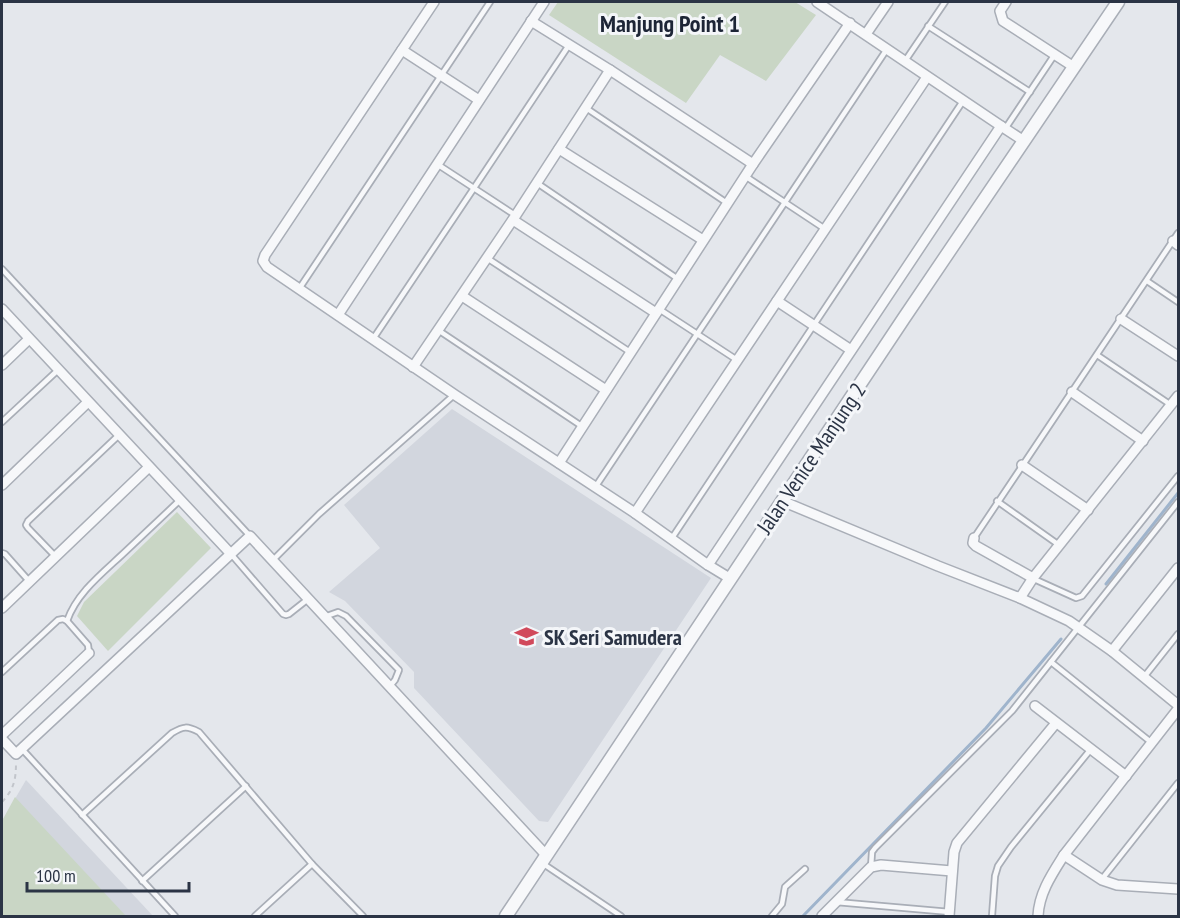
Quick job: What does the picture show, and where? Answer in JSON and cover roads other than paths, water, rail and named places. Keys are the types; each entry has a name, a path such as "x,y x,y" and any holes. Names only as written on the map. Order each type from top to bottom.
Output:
{"street":[{"path":"434,2 264,255 263,261 267,267 413,367 731,579"},
{"path":"338,315 544,2"},
{"path":"817,2 830,5 850,23 904,61 1024,141"},
{"path":"866,34 888,2"},
{"path":"1006,2 1000,11 1003,21 1074,67"},
{"name":"Jalan Venice Manjung 2","path":"506,916 782,501 1119,2"},
{"path":"531,21 753,164"},
{"path":"559,463 727,203 850,23"},
{"path":"402,50 479,100"},
{"path":"413,367 515,217 610,70"},
{"path":"635,513 927,77"},
{"path":"708,565 1003,128"},
{"path":"559,149 703,240"},
{"path":"515,217 657,311"},
{"path":"462,296 606,390"},
{"path":"777,301 852,350"},
{"path":"2,309 231,554"},
{"path":"1121,319 1179,356"},
{"path":"2,365 29,339"},
{"path":"1072,392 1143,441"},
{"path":"1020,598 1033,578 1179,396"},
{"path":"2,485 88,402"},
{"path":"1022,465 1088,510"},
{"path":"2,608 149,467"},
{"path":"782,501 1020,598 1069,621 1112,651 1179,707 1064,855 1043,893 1038,916"},
{"path":"89,653 2,737 19,752 250,536 390,687 544,859"},
{"path":"974,538 973,543 976,546 1033,578"},
{"path":"1112,651 1179,568"},
{"path":"1035,706 1126,776"},
{"path":"950,914 952,870 957,843 1056,723"},
{"path":"1064,855 1102,880 1117,885 1179,889"},
{"path":"822,916 871,867 881,865 952,870"}],"lane":[{"path":"299,289 490,2"},
{"path":"904,61 945,2"},
{"path":"928,26 1030,92"},
{"path":"373,339 569,45"},
{"path":"596,487 887,49"},
{"path":"1003,128 1030,92 1054,54"},
{"path":"672,539 963,101"},
{"path":"586,108 727,203"},
{"path":"437,164 515,217"},
{"path":"745,176 825,228"},
{"path":"537,183 678,279"},
{"path":"974,538 1121,319 1177,240"},
{"path":"487,258 631,353"},
{"path":"2,269 250,536"},
{"path":"1147,281 1179,302"},
{"path":"657,311 737,360"},
{"path":"438,330 583,427"},
{"path":"1097,355 1171,405"},
{"path":"2,422 58,370"},
{"path":"272,561 319,513 455,395"},
{"path":"56,557 26,525 118,435"},
{"path":"1033,578 1076,598 1082,596 1179,476"},
{"path":"67,621 79,597 180,500"},
{"path":"998,501 1060,545"},
{"path":"871,867 872,852 875,848 1012,711 1179,502"},
{"path":"2,553 30,582"},
{"path":"231,554 283,614 289,614 308,599"},
{"path":"324,617 338,612 346,616 399,670 390,687"},
{"path":"2,672 58,620 67,621 88,645 89,653"},
{"path":"1144,677 1179,634"},
{"path":"1051,662 1152,743"},
{"path":"82,815 172,733 180,728 189,727 200,732 312,864 363,916"},
{"path":"992,916 998,866 1091,749"},
{"path":"19,752 82,815 175,916"},
{"path":"1102,880 1179,783"},
{"path":"142,881 246,786"},
{"path":"544,859 621,916"},
{"path":"255,916 312,864"},
{"path":"772,916 782,904 785,886 805,868"},
{"path":"836,902 950,914"}],"waterway":[{"path":"1106,584 1178,493"},
{"path":"803,916 986,728 1061,639"}],"place":[{"name":"SK Seri Samudera","path":"526,637"}],"district":[{"name":"Manjung Point 1","path":"670,24"}]}
